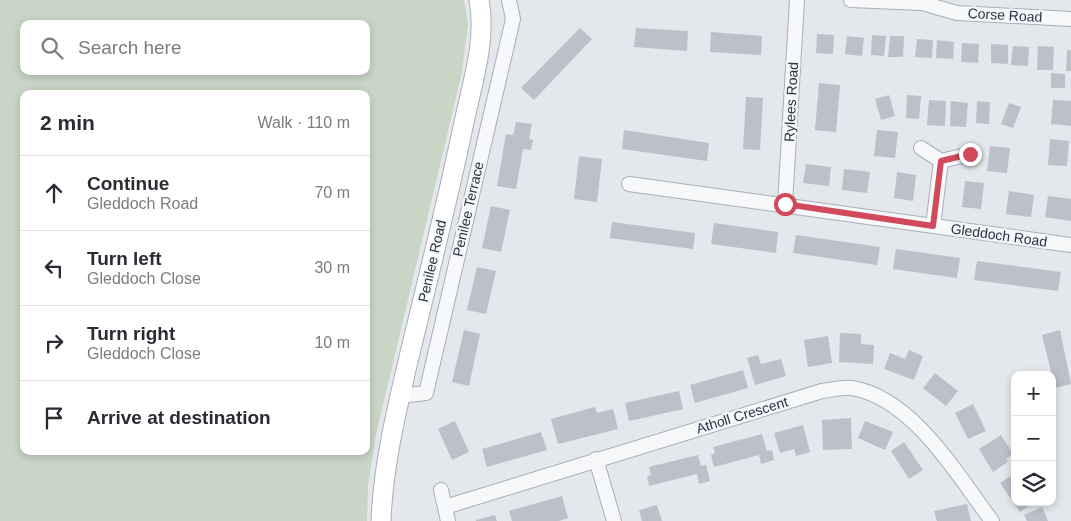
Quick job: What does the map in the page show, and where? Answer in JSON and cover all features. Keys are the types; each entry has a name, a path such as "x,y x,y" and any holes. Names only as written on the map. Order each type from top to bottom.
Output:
{"street":[{"name":"Penilee Road","path":"381,521 382,499 399,396 458,152 475,70 480,39 481,11 479,0"},
{"name":"Penilee Terrace","path":"399,396 426,393 513,19 509,0"},
{"name":"Rylees Road","path":"785,204 797,0"},
{"name":"Corse Road","path":"851,0 922,4 957,13 1071,18"},
{"path":"921,148 941,161 970,154"},
{"path":"933,226 941,161"},
{"name":"Gleddoch Road","path":"629,184 785,204 1071,245"},
{"name":"Atholl Crescent","path":"445,506 822,391 851,388 880,396 921,429 992,521"},
{"path":"596,459 614,521"},
{"path":"441,490 448,521"}],"green space":[{"path":"0,0 464,0 468,25 462,72 375,439 368,486 367,521 0,521"}],"building":[{"path":"580,28 592,39 534,100 521,88"},
{"path":"636,28 688,31 687,51 634,47"},
{"path":"711,32 762,36 761,55 710,52"},
{"path":"817,34 834,35 833,54 816,53"},
{"path":"872,35 886,36 884,56 871,55"},
{"path":"847,36 864,38 862,56 845,54"},
{"path":"890,36 904,36 903,57 888,57"},
{"path":"917,39 933,40 932,58 915,57"},
{"path":"937,40 954,42 953,59 936,58"},
{"path":"962,43 979,44 978,63 961,62"},
{"path":"991,44 1008,45 1008,64 991,63"},
{"path":"1013,46 1029,47 1028,66 1011,65"},
{"path":"1038,46 1054,47 1053,70 1037,70"},
{"path":"1067,50 1071,50 1071,71 1066,71"},
{"path":"1051,73 1065,74 1065,88 1051,88"},
{"path":"819,83 840,85 836,132 815,130"},
{"path":"889,95 895,116 881,120 875,99"},
{"path":"907,95 921,96 919,119 906,118"},
{"path":"746,97 763,98 760,150 743,149"},
{"path":"929,100 946,101 945,126 927,125"},
{"path":"1053,100 1071,101 1071,126 1051,124"},
{"path":"951,101 968,103 966,127 950,126"},
{"path":"977,101 990,102 989,124 976,123"},
{"path":"1009,103 1021,107 1013,128 1001,124"},
{"path":"516,122 532,124 529,139 533,140 531,150 523,149 516,189 497,186 506,134 513,135"},
{"path":"624,130 709,143 707,161 622,149"},
{"path":"877,130 898,132 895,158 874,156"},
{"path":"1050,139 1069,141 1067,166 1048,165"},
{"path":"990,146 1010,148 1007,173 987,171"},
{"path":"579,156 602,159 597,202 574,199"},
{"path":"806,164 831,167 829,186 803,183"},
{"path":"844,169 870,172 867,193 842,190"},
{"path":"897,172 916,175 913,201 894,198"},
{"path":"965,181 984,183 981,209 962,207"},
{"path":"1009,191 1034,195 1031,217 1006,214"},
{"path":"1048,196 1071,199 1071,221 1045,217"},
{"path":"491,206 510,210 501,252 482,248"},
{"path":"612,222 695,233 693,249 610,238"},
{"path":"714,223 778,232 776,253 711,244"},
{"path":"796,235 880,247 877,265 793,253"},
{"path":"896,249 960,258 957,278 893,269"},
{"path":"977,261 1061,272 1058,291 974,280"},
{"path":"477,267 496,271 486,314 467,310"},
{"path":"464,330 480,334 469,386 452,382"},
{"path":"1060,330 1071,384 1056,388 1056,371 1051,371 1042,335"},
{"path":"840,333 861,334 861,344 874,345 873,364 839,362"},
{"path":"828,336 832,363 808,367 804,340"},
{"path":"909,350 923,356 914,380 884,369 890,353 905,359"},
{"path":"758,355 761,364 781,359 786,376 755,385 747,358"},
{"path":"743,370 748,388 695,403 690,385"},
{"path":"935,373 958,391 946,406 923,388"},
{"path":"679,391 683,409 629,421 625,403"},
{"path":"973,404 986,431 968,439 955,413"},
{"path":"595,407 597,413 613,409 618,429 558,444 551,419"},
{"path":"851,418 852,449 823,450 822,420"},
{"path":"455,421 469,452 452,460 438,429"},
{"path":"865,421 893,432 885,450 858,438"},
{"path":"803,425 810,452 796,456 794,449 780,453 774,433"},
{"path":"541,432 547,450 487,467 482,449"},
{"path":"762,434 767,451 772,450 774,460 761,464 759,455 714,467 711,455 715,453 713,447"},
{"path":"1001,435 1011,451 1011,455 1006,459 1008,462 993,472 979,449"},
{"path":"904,442 923,470 909,479 891,451"},
{"path":"698,455 701,466 706,465 710,481 699,484 697,474 649,486 647,476 651,475 649,467"},
{"path":"1011,476 1011,499 1000,483"},
{"path":"562,496 568,518 559,521 512,521 509,511"},
{"path":"967,504 971,521 937,521 934,511"},
{"path":"657,505 662,521 642,521 639,510"},
{"path":"1016,506 1029,506 1020,512"},
{"path":"1042,507 1048,521 1027,521 1024,515"},
{"path":"495,515 497,521 476,521 476,520"}],"route":[{"path":"785,204 933,226 941,161 970,154"}]}
